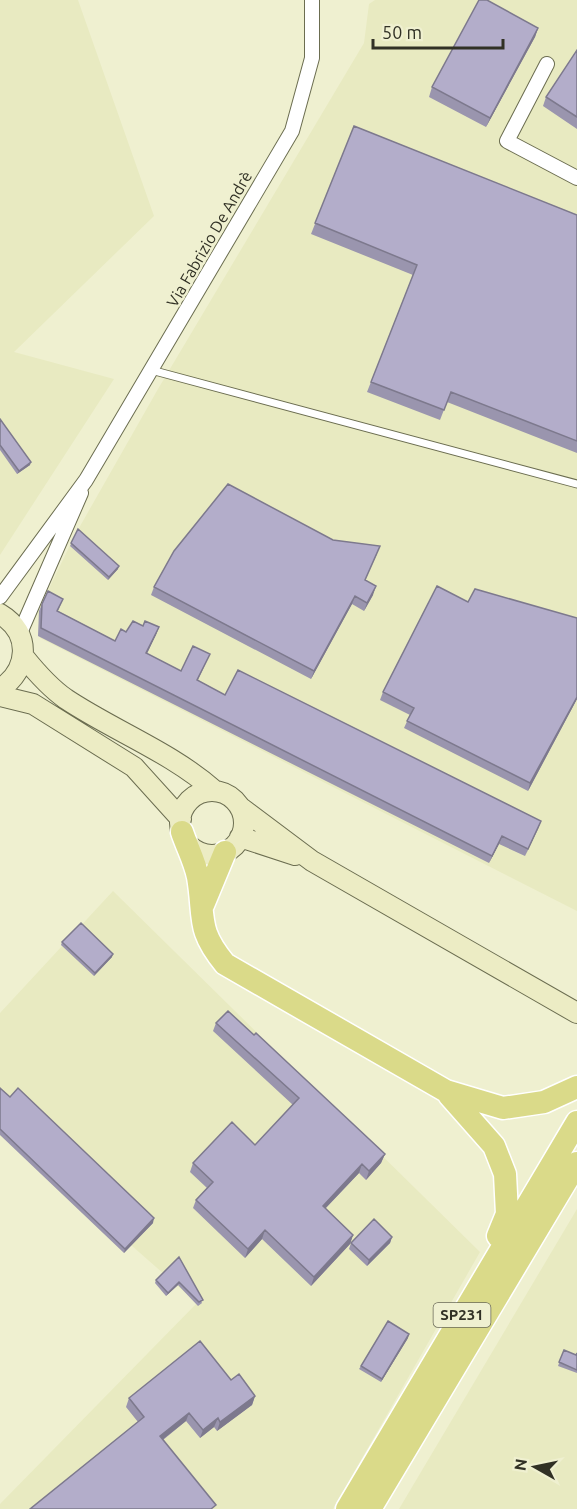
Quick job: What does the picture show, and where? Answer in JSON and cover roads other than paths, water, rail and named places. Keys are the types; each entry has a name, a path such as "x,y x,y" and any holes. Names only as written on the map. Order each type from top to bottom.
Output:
{"main road":[{"path":"0,614 20,633 24,657 20,670 12,681 0,689"},
{"path":"24,657 41,678 66,698 120,728 214,791"},
{"path":"0,696 33,704 134,767 182,826 195,849 204,853 233,845 312,861"},
{"path":"576,1013 312,861 225,793 204,792 193,798 183,811 182,826 198,874 203,929 210,946 225,964 446,1091 503,1107 544,1102 577,1088"},
{"path":"202,910 244,817 240,807"},
{"path":"446,1091 475,1121 494,1146 505,1174 507,1214 481,1283"},
{"name":"SP231","path":"347,1509 577,1122"},
{"name":"SP231","path":"370,1509 577,1163"}],"street":[{"name":"Via Fabrizio De Andrè","path":"86,480 292,131 312,58 312,0"},
{"path":"546,64 507,141 577,178"},
{"path":"0,597 86,480"},
{"path":"20,633 86,480"}],"lane":[{"path":"151,370 577,484"}]}
